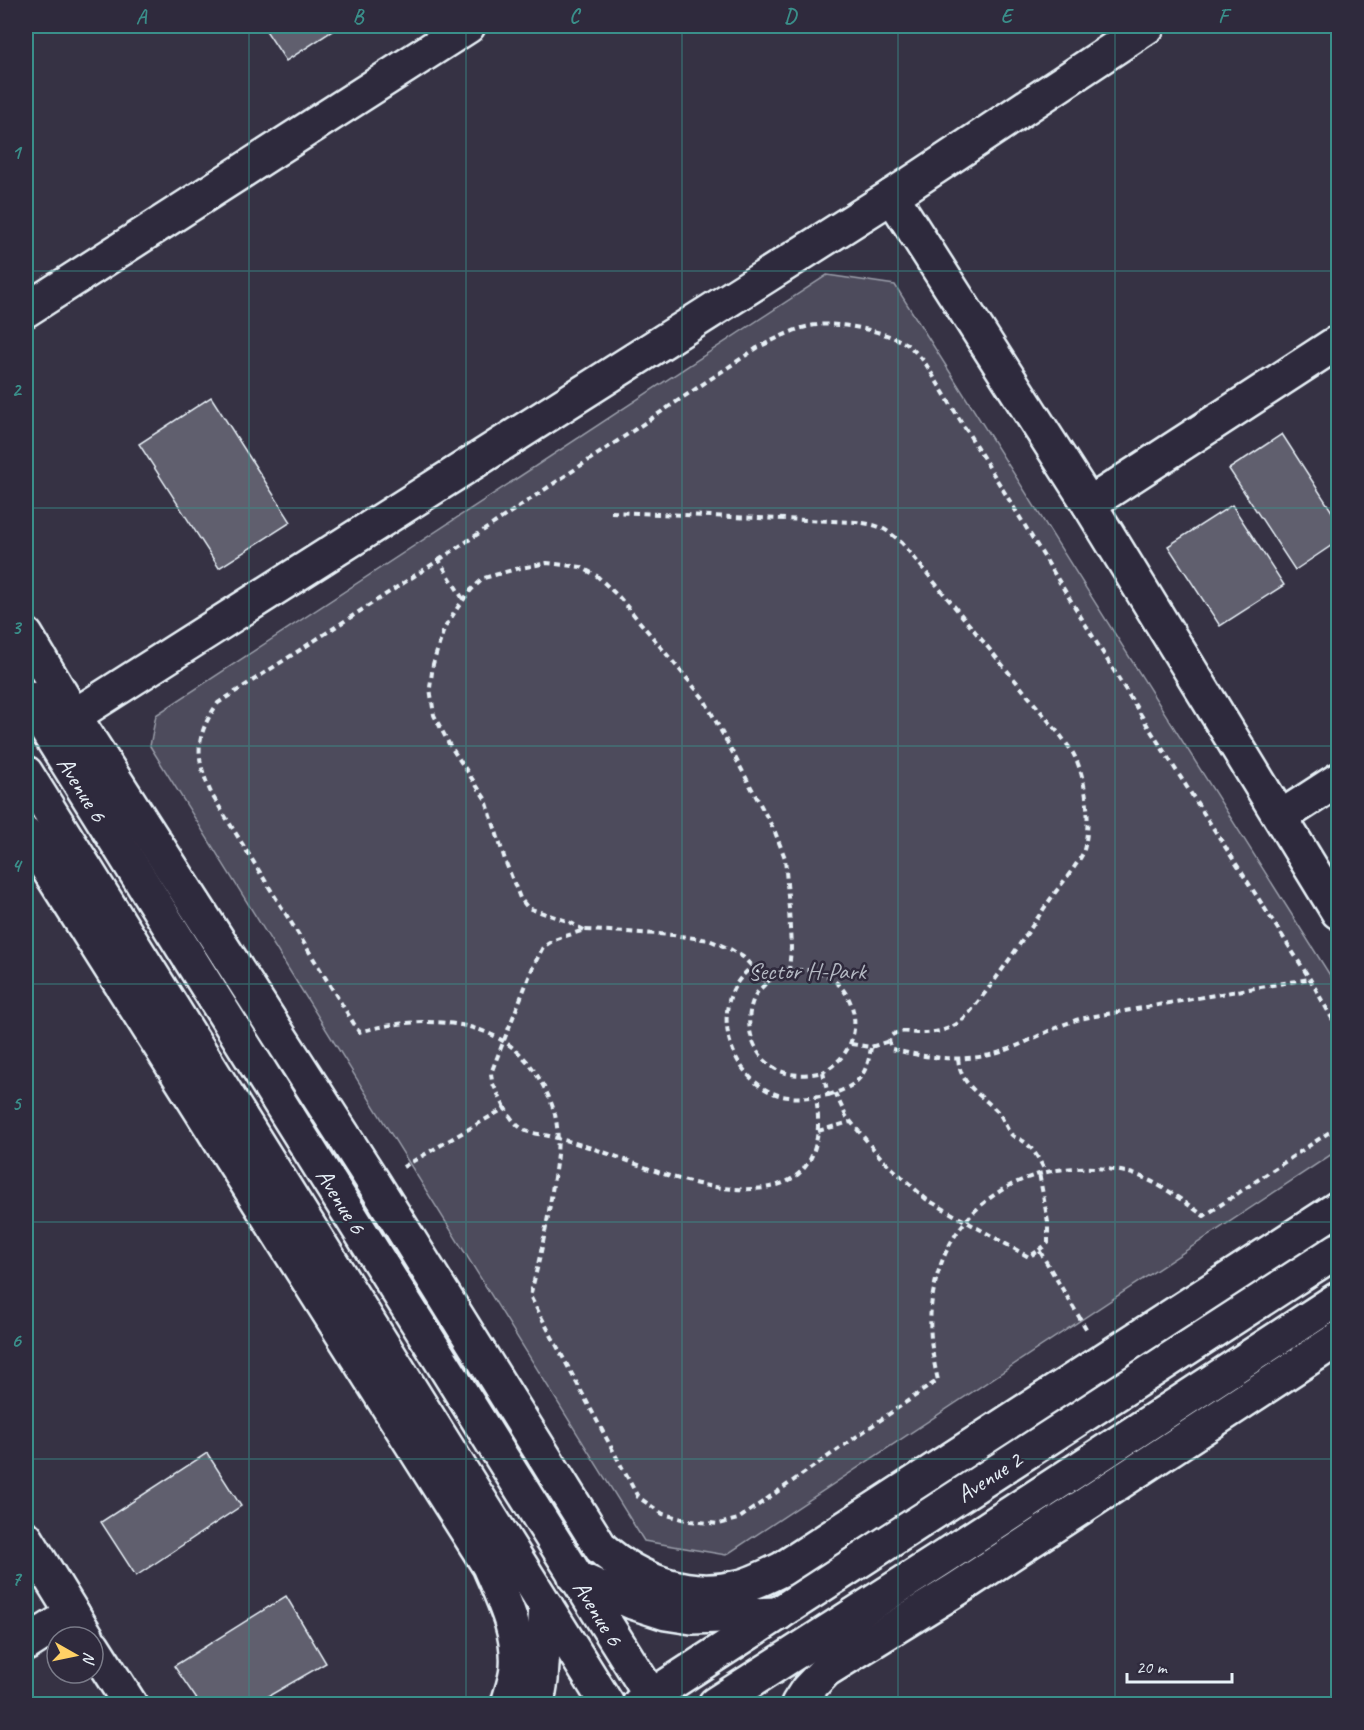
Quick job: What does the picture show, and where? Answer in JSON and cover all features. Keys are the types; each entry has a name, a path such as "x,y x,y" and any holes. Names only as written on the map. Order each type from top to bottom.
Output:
{"street":[{"path":"26,310 468,26"},
{"path":"74,716 892,196 1148,26"},
{"path":"892,196 1089,504 1338,912"},
{"path":"1089,504 1338,342"},
{"path":"26,635 74,716 374,1183 601,1548 637,1574 676,1588 696,1591 739,1587 763,1579 782,1569 1338,1208"},
{"name":"Avenue 6","path":"26,697 575,1576 648,1702"},
{"name":"Avenue 6","path":"26,773 431,1450 546,1606 607,1704"},
{"path":"1281,817 1338,780"},
{"path":"26,834 431,1450 489,1566 510,1614 517,1648 517,1670 508,1704"},
{"name":"Avenue 2","path":"648,1702 778,1614 1338,1250"},
{"name":"Avenue 2","path":"715,1704 1338,1299"},
{"path":"798,1704 807,1690 826,1670 957,1589 1338,1339"},
{"path":"472,1411 503,1391"},
{"path":"908,1486 926,1518"},
{"path":"26,1538 80,1625"},
{"path":"941,1559 957,1589"},
{"path":"575,1576 632,1602 666,1613 692,1617 778,1614"},
{"path":"537,1704 546,1606"},
{"path":"26,1644 45,1637"},
{"path":"759,1704 762,1693 791,1655"},
{"path":"105,1665 130,1704"}],"path":[{"path":"1338,1029 1310,980 1149,728 924,361 905,343 878,331 818,325 786,333 757,348 439,560 218,703 207,718 200,739 202,775 212,795 359,1032 397,1023 455,1023 504,1040 533,1067 549,1097 556,1120 557,1138 550,1208 530,1296 638,1497 663,1514 690,1521 719,1524 738,1519 938,1380 932,1357 931,1322 933,1291 940,1268 951,1243 966,1221 985,1201 1006,1188 1045,1171 1098,1168 1127,1172 1156,1184 1204,1216 1331,1131 1338,1122"},
{"path":"611,512 856,522 877,525 902,543 1061,736 1074,755 1086,798 1088,820 1082,855 983,997 963,1021 952,1028 926,1034 902,1032 894,1034 889,1041 872,1047 851,1044"},
{"path":"439,560 463,599"},
{"path":"584,930 567,921 528,908 520,898 486,800 449,744 434,715 430,688 433,664 444,629 463,599 484,578 547,563 581,567 597,576 633,613 704,699 774,832 785,858 791,948 789,971"},
{"path":"767,982 752,966 730,949 709,940 673,935 584,930 554,940 543,947 532,967 491,1073 492,1082 512,1120 526,1131 575,1142 688,1181 714,1187 739,1189 766,1188 786,1182 805,1169 818,1140 819,1112 816,1097"},
{"path":"752,966 732,992 728,1004 727,1030 735,1057 750,1077 761,1086 772,1092 791,1097 816,1097 835,1093 850,1087 859,1079 867,1067 872,1047"},
{"path":"802,970 819,972 841,988 850,1000 855,1027 849,1049 834,1066 811,1075 799,1075 774,1068 763,1059 754,1046 749,1019 755,994 767,982 789,971 802,970"},
{"path":"889,1041 892,1049 915,1055 958,1058 984,1056 1010,1049 1040,1034 1079,1020 1250,988 1310,980"},
{"path":"958,1058 963,1078 973,1090 997,1110 1011,1135 1029,1147 1045,1171"},
{"path":"822,1072 828,1095"},
{"path":"835,1093 850,1122 882,1159 926,1199 1029,1257 1048,1243 1048,1222 1040,1173"},
{"path":"374,1183 505,1108"},
{"path":"818,1131 850,1122"},
{"path":"1039,1250 1105,1360"}],"green space":[{"name":"Sector H-Park","path":"827,275 895,285 1338,988 1338,1150 726,1555 644,1541 150,746 156,715"}],"building":[{"path":"263,26 340,26 286,61"},
{"path":"211,397 291,522 219,568 139,444"},
{"path":"1282,434 1338,521 1338,541 1295,570 1229,469"},
{"path":"1232,505 1284,585 1220,626 1168,546"},
{"path":"207,1453 241,1506 136,1576 101,1522"},
{"path":"286,1596 326,1663 255,1704 200,1704 174,1666"}]}
